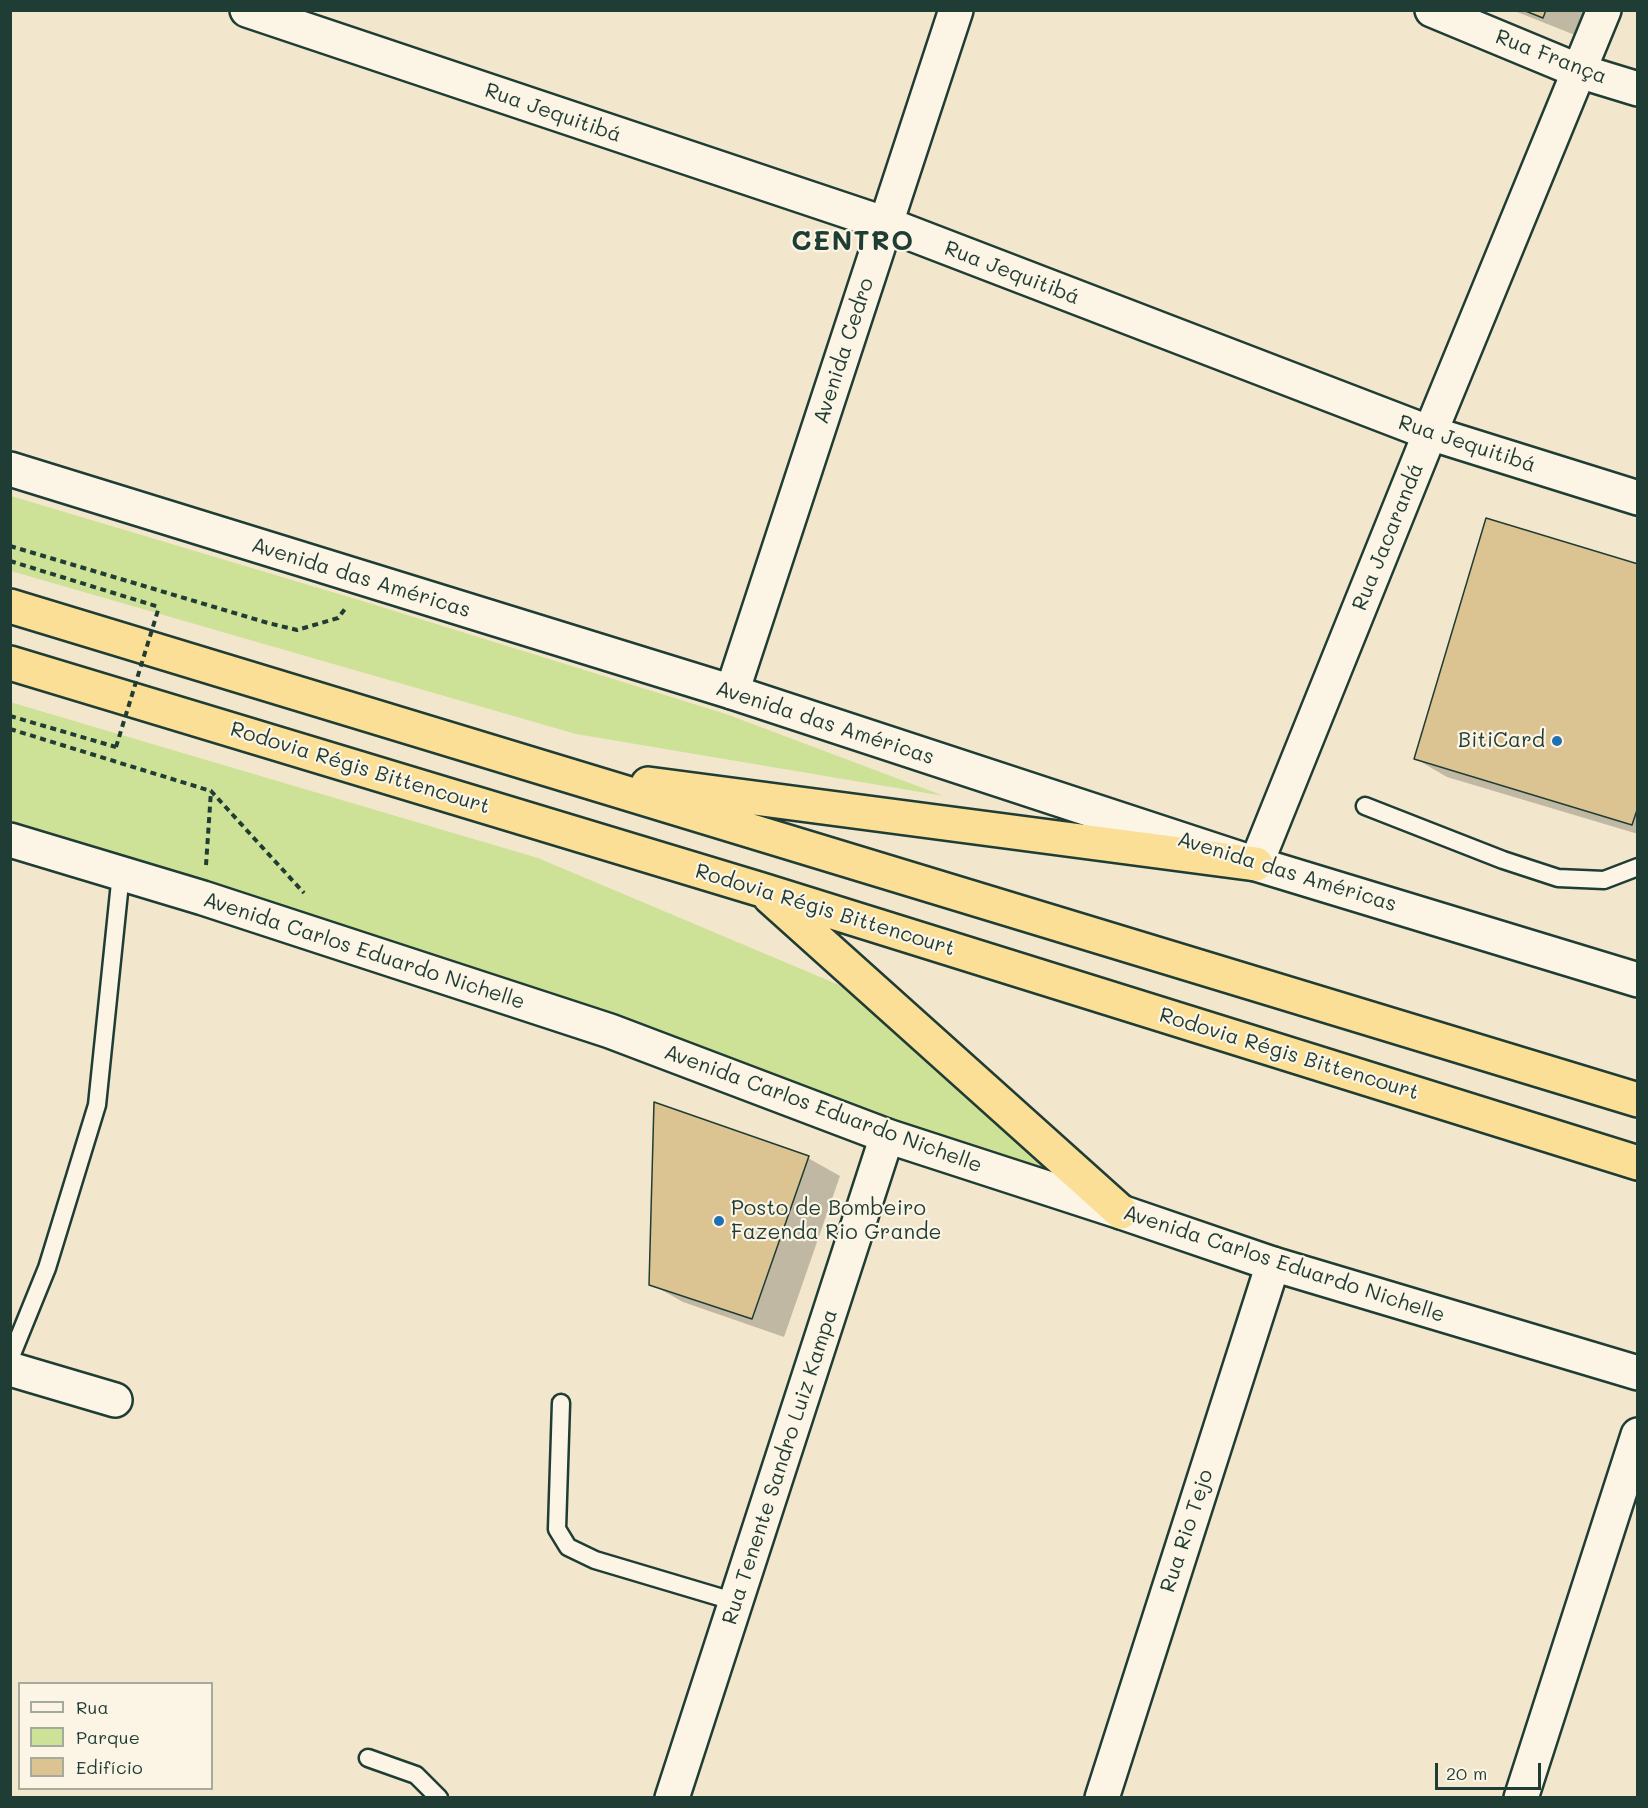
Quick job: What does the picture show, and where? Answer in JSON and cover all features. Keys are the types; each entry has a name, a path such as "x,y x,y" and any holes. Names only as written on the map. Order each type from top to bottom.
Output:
{"highway":[{"path":"10,606 1638,1100"},
{"name":"Rodovia Régis Bittencourt","path":"10,663 762,890 1638,1163"},
{"path":"553,771 1256,864"},
{"path":"762,890 1121,1212"}],"street":[{"name":"Rua Jequitibá","path":"247,10 886,224 1430,433 1638,498"},
{"name":"Avenida Cedro","path":"732,692 956,10"},
{"name":"Rua França","path":"1432,10 1580,71 1638,89"},
{"name":"Rua Jacarandá","path":"1256,864 1604,10"},
{"name":"Avenida das Américas","path":"10,469 732,692 1256,864 1638,980"},
{"name":"Avenida Carlos Eduardo Nichelle","path":"10,840 203,898 610,1031 887,1136 1273,1264 1638,1373"},
{"name":"Rua Tenente Sandro Luiz Kampa","path":"672,1797 887,1136"},
{"name":"Rua Rio Tejo","path":"1102,1797 1273,1264"},
{"path":"10,1369 115,1400"},
{"path":"1521,1797 1638,1435"}],"lane":[{"path":"1365,806 1503,860 1558,878 1604,880 1638,867"},
{"path":"10,1359 47,1268 97,1105 122,873"},
{"path":"561,1403 556,1529 568,1547 595,1560 736,1602"},
{"path":"368,1758 416,1775 439,1797"}],"path":[{"path":"10,546 256,620 297,630 338,618 368,580"},
{"path":"10,561 159,607 116,747 10,716"},
{"path":"10,729 211,791 307,896"},
{"path":"203,898 211,791"}],"green space":[{"path":"11,496 359,600 726,714 944,796 576,734 11,571"},
{"path":"10,702 538,858 870,998 1057,1178 11,825"}],"building":[{"path":"1523,10 1546,10 1543,18"},
{"path":"1486,518 1638,564 1638,807 1632,825 1414,759"},
{"name":"Posto de Bombeiro Fazenda Rio Grande","path":"654,1102 809,1156 752,1319 649,1285"}],"place":[{"name":"BitiCard","path":"1557,741"},
{"name":"Posto de Bombeiro Fazenda Rio Grande","path":"719,1221"}],"district":[{"name":"CENTRO","path":"853,242"}]}
